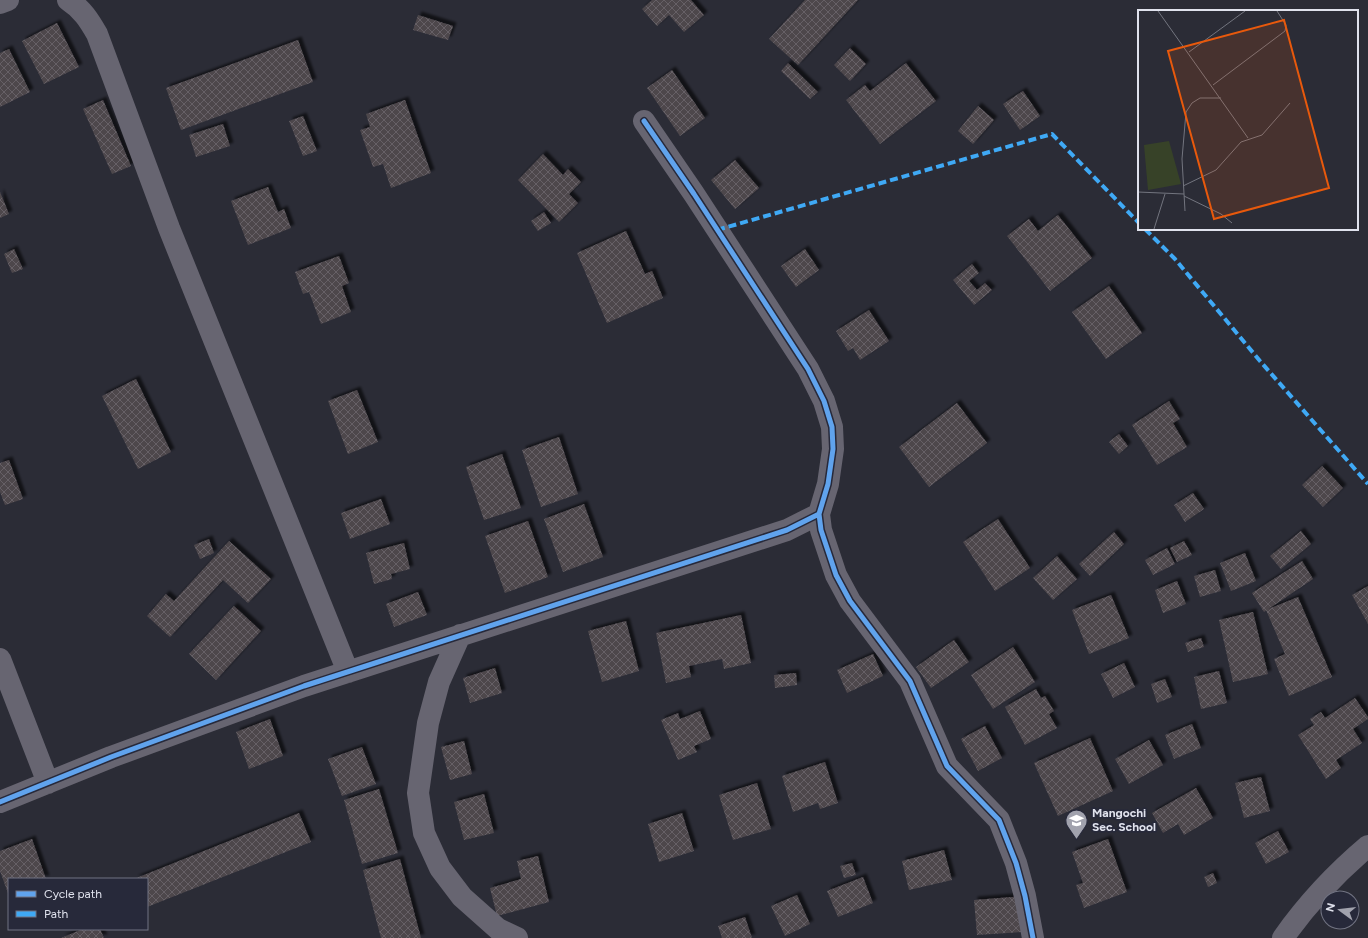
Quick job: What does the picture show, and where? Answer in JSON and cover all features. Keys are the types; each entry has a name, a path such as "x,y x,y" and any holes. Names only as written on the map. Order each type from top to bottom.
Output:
{"street":[{"path":"0,3 8,0"},
{"path":"68,0 76,5 88,18 97,34 168,228 348,672"},
{"path":"644,121 694,194 808,369 824,401 832,427 833,449 828,484 818,514 821,530 836,575 850,601 910,681 947,766 999,820 1016,863 1025,896 1033,938"},
{"path":"0,802 111,757 304,686 787,530 818,514"},
{"path":"460,635 439,682 428,722 418,793 424,833 440,868 462,896 498,929 517,938"},
{"path":"0,659 48,783"},
{"path":"1284,938 1295,921 1320,892 1340,871 1368,846"}],"building":[{"path":"652,0 691,0 704,15 684,32 669,15 657,26 642,9"},
{"path":"805,0 858,0 798,65 769,39"},
{"path":"418,15 453,26 448,40 413,30"},
{"path":"57,23 79,67 44,84 22,41"},
{"path":"298,40 313,82 181,130 166,88"},
{"path":"850,48 866,64 850,81 834,65"},
{"path":"9,49 30,92 0,107 0,53"},
{"path":"788,63 818,92 810,99 781,71"},
{"path":"906,63 936,101 880,144 846,100 865,85 870,91"},
{"path":"672,70 705,118 680,136 647,88"},
{"path":"1023,91 1040,116 1020,130 1003,104"},
{"path":"103,100 131,166 112,174 83,109"},
{"path":"405,100 431,173 391,188 383,164 373,167 360,130 370,127 366,114"},
{"path":"978,106 994,120 973,144 958,131"},
{"path":"303,116 317,151 303,156 289,121"},
{"path":"223,124 230,146 196,157 189,135"},
{"path":"543,154 563,175 568,169 581,182 569,194 578,203 559,222 518,180"},
{"path":"735,160 759,188 735,209 711,180"},
{"path":"268,187 278,212 284,209 291,228 248,245 231,201"},
{"path":"0,192 9,214 0,218"},
{"path":"544,212 551,223 538,231 531,221"},
{"path":"1058,215 1092,258 1050,291 1007,236 1029,219 1038,231"},
{"path":"626,231 645,274 652,271 663,298 607,323 577,253"},
{"path":"14,249 23,269 12,273 4,254"},
{"path":"805,249 819,270 796,287 781,266"},
{"path":"339,256 349,283 342,286 351,312 321,324 309,292 303,294 295,272"},
{"path":"972,264 979,273 969,281 977,290 985,283 992,290 974,305 953,280"},
{"path":"1109,286 1142,333 1106,359 1072,312"},
{"path":"869,310 889,341 860,360 853,348 848,351 836,331"},
{"path":"136,379 171,452 138,469 102,396"},
{"path":"357,390 378,442 348,454 328,401"},
{"path":"1169,401 1180,419 1173,423 1187,447 1157,465 1132,425"},
{"path":"957,403 987,443 929,487 899,447"},
{"path":"1119,434 1128,446 1119,454 1109,442"},
{"path":"559,437 578,494 541,507 522,450"},
{"path":"502,454 521,508 484,520 466,467"},
{"path":"9,460 23,499 5,505 0,492 0,463"},
{"path":"1322,466 1343,488 1323,507 1302,485"},
{"path":"1193,493 1204,509 1185,522 1174,505"},
{"path":"381,499 390,524 350,539 341,513"},
{"path":"584,504 603,557 563,572 544,519"},
{"path":"998,519 1030,568 995,591 963,542"},
{"path":"528,521 548,577 505,593 485,536"},
{"path":"1301,531 1311,544 1281,569 1270,556"},
{"path":"1114,532 1124,544 1090,576 1079,564"},
{"path":"209,539 214,553 200,559 194,545"},
{"path":"229,541 271,579 248,603 223,580 170,637 147,616 166,594 174,601"},
{"path":"1184,541 1192,555 1177,562 1170,548"},
{"path":"404,543 410,569 391,574 392,579 374,584 366,553"},
{"path":"1167,548 1175,564 1153,575 1145,560"},
{"path":"1245,553 1256,581 1231,591 1220,563"},
{"path":"1057,556 1077,579 1053,600 1033,578"},
{"path":"1302,561 1313,579 1264,612 1252,593"},
{"path":"1215,570 1221,591 1200,597 1194,576"},
{"path":"1177,581 1186,604 1163,613 1155,590"},
{"path":"1368,586 1368,624 1352,595"},
{"path":"418,592 427,615 394,627 386,604"},
{"path":"1111,595 1129,638 1089,654 1072,610"},
{"path":"1298,597 1332,677 1289,696 1274,659 1285,654 1266,610"},
{"path":"234,606 261,631 216,680 189,654"},
{"path":"1253,612 1268,674 1233,682 1219,620"},
{"path":"741,615 751,663 724,669 722,659 689,666 691,677 666,683 656,633"},
{"path":"626,621 639,671 602,682 588,631"},
{"path":"1201,638 1204,647 1188,652 1185,643"},
{"path":"954,640 969,662 931,688 916,667"},
{"path":"1013,647 1035,682 993,709 971,675"},
{"path":"873,654 883,676 847,693 837,670"},
{"path":"1124,663 1135,687 1113,698 1101,674"},
{"path":"495,668 502,693 470,703 463,678"},
{"path":"1219,671 1227,703 1201,709 1194,677"},
{"path":"796,673 797,685 775,688 774,675"},
{"path":"1165,679 1172,697 1157,703 1151,684"},
{"path":"1036,689 1041,698 1045,696 1054,711 1049,714 1057,728 1025,745 1005,707"},
{"path":"1355,698 1368,717 1368,719 1353,729 1362,743 1336,760 1341,768 1326,779 1298,735 1314,725 1310,719 1321,712 1325,718"},
{"path":"700,711 711,739 694,746 697,752 678,760 661,720 678,713 680,719"},
{"path":"270,719 283,756 249,769 236,732"},
{"path":"1192,724 1201,748 1174,759 1165,735"},
{"path":"985,726 1002,758 978,771 961,739"},
{"path":"1090,738 1113,791 1058,816 1034,763"},
{"path":"1149,740 1163,765 1129,784 1115,759"},
{"path":"464,741 472,774 450,780 441,747"},
{"path":"362,747 376,784 342,796 328,759"},
{"path":"825,762 838,803 820,809 818,803 793,812 782,776"},
{"path":"1261,777 1270,811 1244,818 1235,783"},
{"path":"757,783 771,829 733,840 719,795"},
{"path":"1196,788 1213,818 1184,835 1178,824 1163,833 1152,813"},
{"path":"379,789 398,853 362,864 344,800"},
{"path":"484,794 494,833 464,840 454,802"},
{"path":"299,813 311,842 148,907 148,878 136,878"},
{"path":"682,813 694,851 659,862 648,824"},
{"path":"1278,831 1289,852 1266,864 1255,843"},
{"path":"32,839 46,878 8,878 8,893 0,871 0,851"},
{"path":"1108,839 1127,892 1084,908 1076,885 1083,883 1072,852"},
{"path":"944,850 952,880 909,890 902,861"},
{"path":"538,856 549,902 497,916 490,888 521,879 517,861"},
{"path":"400,859 421,938 381,938 363,870"},
{"path":"852,863 856,875 844,878 840,866"},
{"path":"1213,873 1217,883 1208,887 1204,877"},
{"path":"863,877 873,903 838,917 827,891"},
{"path":"797,895 810,924 785,936 771,906"},
{"path":"1024,896 1022,932 977,935 974,900"},
{"path":"745,917 752,938 722,938 718,926"},
{"path":"81,930 100,930 104,938 61,938"}],"marked path":[{"path":"717,230 1052,134 1138,222"},
{"path":"1146,230 1175,259 1260,361 1368,484"}],"cycle path":[{"path":"644,121 694,194 808,369 824,401 832,427 833,449 828,484 819,514 821,530 836,575 850,601 910,681 947,766 999,820 1016,863 1025,896 1033,938"},
{"path":"0,802 111,757 304,686 787,530 819,514"}],"place":[{"name":"Mangochi Sec. School","path":"1076,840"}]}
